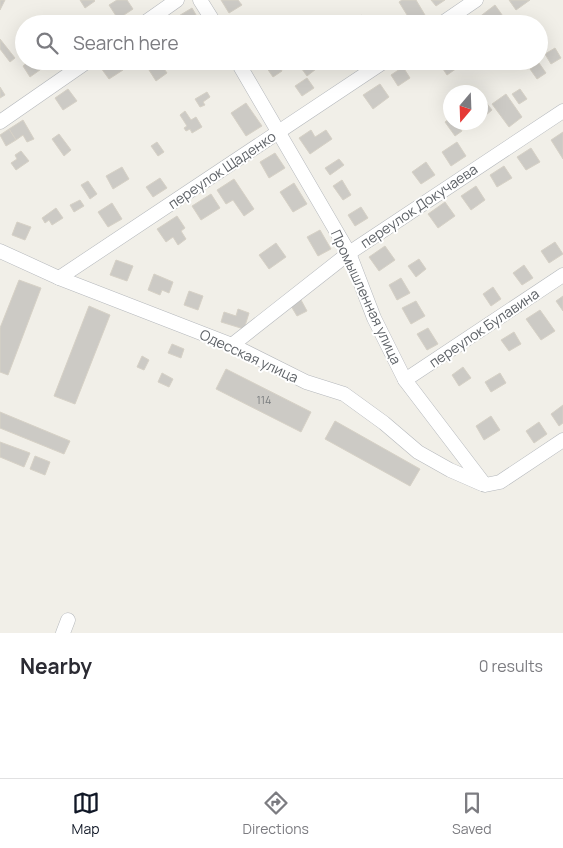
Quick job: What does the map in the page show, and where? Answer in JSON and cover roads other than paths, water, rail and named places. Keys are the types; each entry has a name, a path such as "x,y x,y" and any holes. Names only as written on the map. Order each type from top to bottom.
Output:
{"street":[{"path":"156,15 177,0"},
{"path":"200,0 209,15"},
{"path":"454,15 476,0"},
{"path":"0,122 75,70"},
{"name":"Промышленная улица","path":"242,70 349,252 374,318 405,380 485,485"},
{"name":"переулок Щаденко","path":"59,278 372,70"},
{"name":"переулок Докучаева","path":"232,345 349,252 563,111"},
{"path":"0,266 3,252"},
{"name":"Одесская улица","path":"3,252 59,278 232,345 306,382 344,394 384,423 418,452 450,470 485,485"},
{"name":"переулок Булавина","path":"405,380 563,275"},
{"path":"485,485 500,482 563,440"}]}
